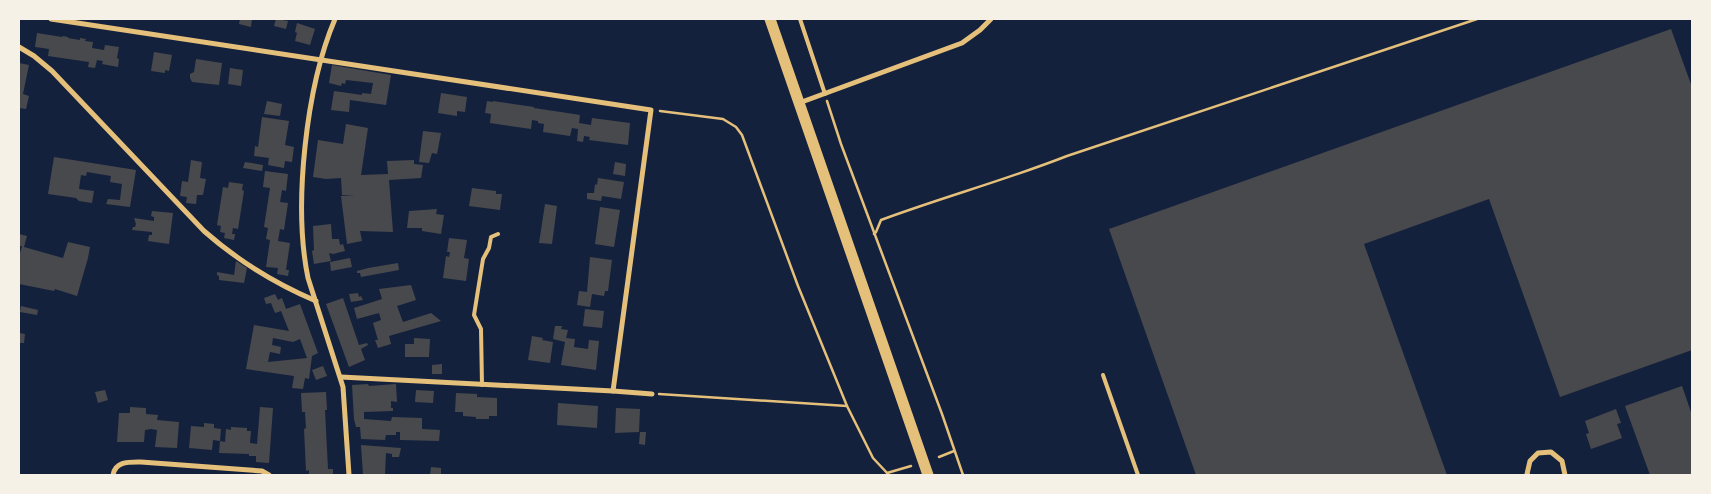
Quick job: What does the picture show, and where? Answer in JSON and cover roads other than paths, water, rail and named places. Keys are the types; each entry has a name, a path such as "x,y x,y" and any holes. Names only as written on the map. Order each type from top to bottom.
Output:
{"main road":[{"path":"770,19 928,475"}],"street":[{"path":"51,19 651,110 613,391"},
{"path":"335,19 321,59 308,127 302,195 304,260 308,278 343,386 350,475"},
{"path":"799,103 962,43 991,19"},
{"path":"19,48 34,56 52,71 204,231 221,246 266,275 316,301"},
{"path":"341,377 652,394"},
{"path":"1528,475 1530,461 1538,453 1551,452 1562,461 1565,475"},
{"path":"113,475 118,465 135,462 262,472 271,475"}],"lane":[{"path":"800,19 825,94"},
{"path":"482,385 481,329 474,315 483,259 489,248 491,237 498,234"},
{"path":"1103,375 1138,475"}]}
